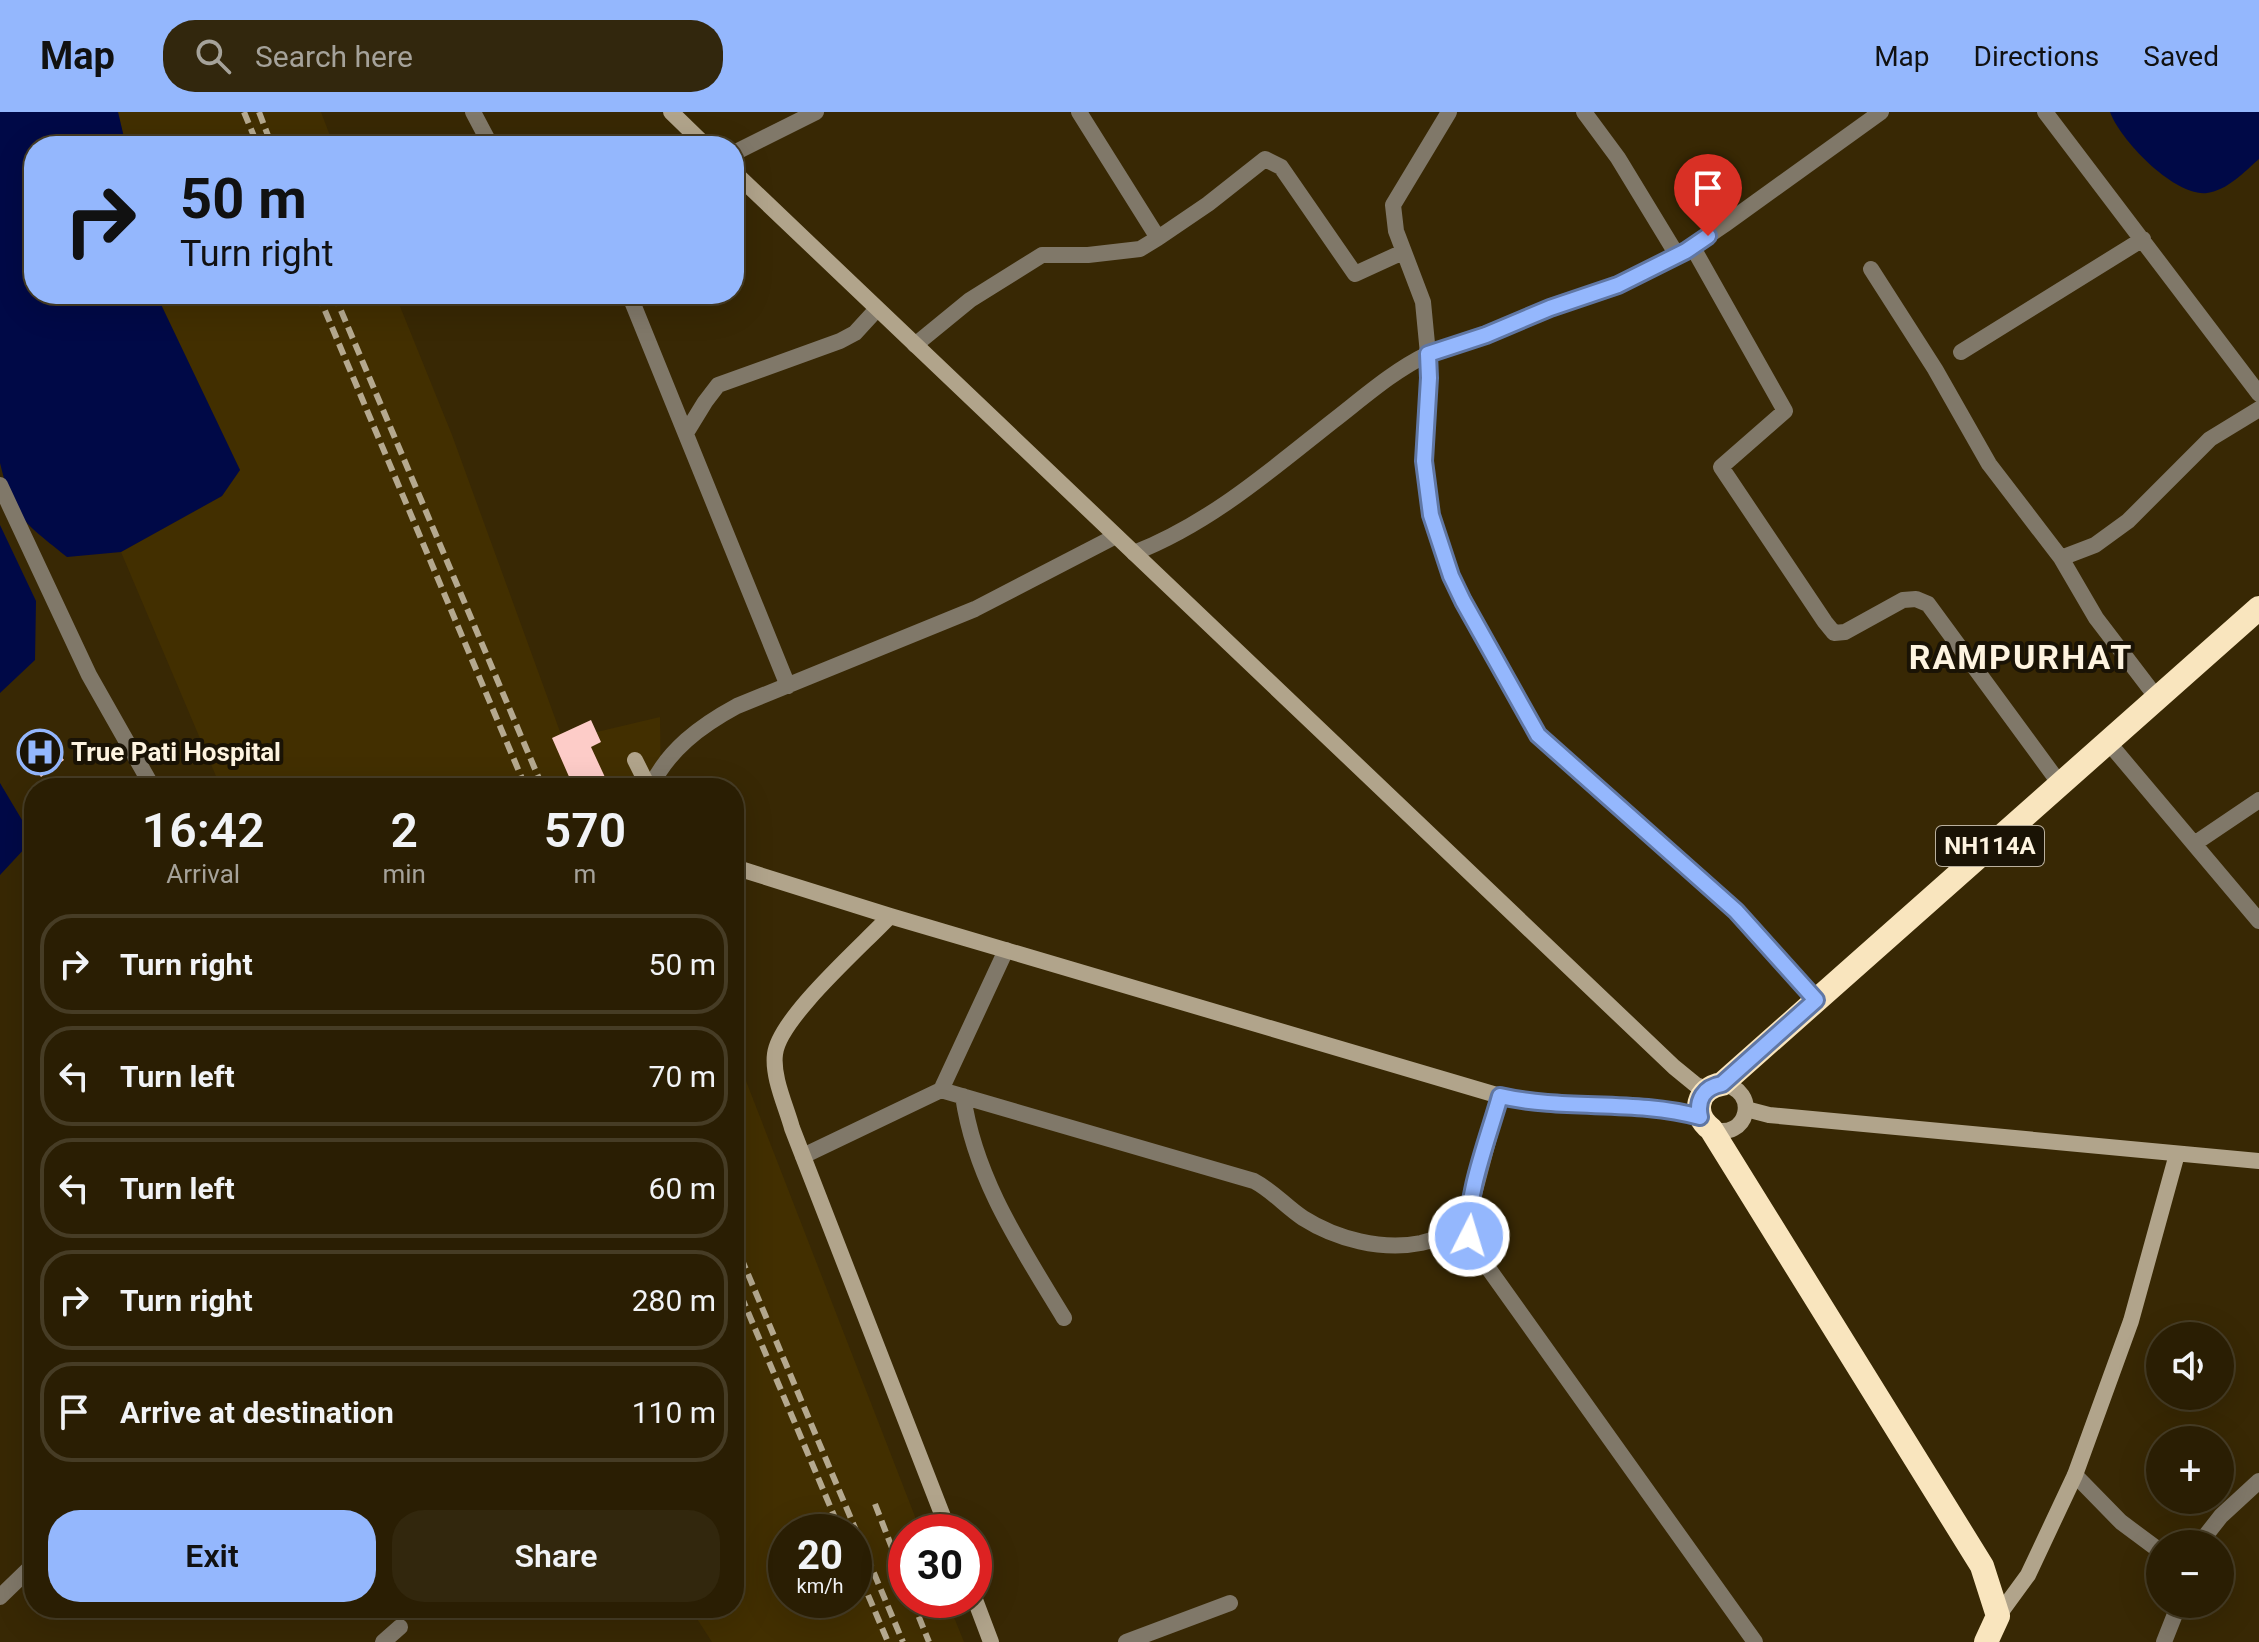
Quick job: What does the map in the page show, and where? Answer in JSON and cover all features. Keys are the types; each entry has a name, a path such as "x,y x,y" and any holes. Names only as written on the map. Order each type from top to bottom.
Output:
{"highway":[{"name":"NH114A","path":"1714,1086 1816,1000 2259,608"},
{"path":"1714,1086 1699,1102 1706,1123 1982,1566 1998,1616 1986,1642"}],"street":[{"path":"473,112 486,136"},
{"path":"671,112 696,136"},
{"path":"744,148 816,112"},
{"path":"1079,112 1158,238"},
{"path":"1449,112 1393,205 1396,231 1423,302 1429,378 1424,461 1431,515 1451,576 1538,735 1736,911 1816,1000"},
{"path":"1584,112 1685,251 1785,411 1721,467 1825,622 1834,633 1845,632 1903,600 1916,599 1928,604 2060,784"},
{"path":"1134,553 1196,523 1397,371 1428,354 1618,285 1685,251 1881,112"},
{"path":"2045,112 2259,394"},
{"path":"915,345 970,300 1042,255 1088,255 1140,249 1208,204 1265,159 1281,167 1296,186 1355,274 1403,252"},
{"path":"744,182 1674,1067 1696,1085 1736,1088 1745,1101 1746,1109 1744,1117 1734,1129 1718,1131 1706,1123 1655,1108 1545,1104 1500,1096 744,870"},
{"path":"1961,352 2143,239"},
{"path":"1871,269 1935,369 1989,464 2061,558 2096,618 2157,698"},
{"path":"633,304 788,686"},
{"path":"686,433 718,385 840,341 855,333 877,309"},
{"path":"2061,558 2095,545 2128,521 2210,439 2259,409"},
{"path":"0,485 89,675 147,778"},
{"path":"657,778 676,750 710,721 737,706 975,609 1116,536"},
{"path":"2108,742 2259,921"},
{"path":"635,760 645,778"},
{"path":"2194,844 2259,800"},
{"path":"890,916 796,1014 777,1045 775,1055 777,1077 803,1156 942,1514"},
{"path":"803,1156 941,1090 1006,950"},
{"path":"941,1090 1254,1181 1268,1188 1291,1210 1309,1221 1325,1230 1357,1240 1389,1245 1419,1243 1468,1228"},
{"path":"963,1096 976,1154 999,1209 1064,1318"},
{"path":"1500,1096 1470,1203 1468,1228 1476,1251 1755,1642"},
{"path":"1746,1109 1769,1115 2259,1161"},
{"path":"1998,1616 2028,1575 2075,1475 2131,1321 2177,1154"},
{"path":"2075,1475 2121,1522 2146,1541"},
{"path":"2210,1530 2259,1481"},
{"path":"0,1597 24,1574"},
{"path":"1126,1642 1230,1603"},
{"path":"982,1618 991,1642"},
{"path":"2164,1642 2173,1618"},
{"path":"383,1642 400,1627"}],"shaded area":[{"path":"0,112 118,112 124,136 24,136 24,304 161,304 240,470 222,496 121,552 67,557 23,518 10,496 0,463"},
{"path":"118,112 321,112 330,136 124,136"},
{"path":"2110,112 2259,112 2259,159 2222,188 2207,193 2194,192 2165,177 2150,164 2125,137"},
{"path":"161,304 399,304 452,435 563,740 660,717 661,778 217,778 121,552 222,496 240,470"},
{"path":"0,525 36,601 35,660 0,693"},
{"path":"0,783 24,823 24,849 0,875"},
{"path":"744,1076 914,1514 888,1514 888,1618 954,1618 964,1642 712,1642 696,1618 744,1618"}],"building":[{"path":"591,720 601,742 591,747 605,778 570,778 552,738"},
{"path":"45,734 64,760 41,777 22,751"}],"railway":[{"path":"244,112 254,136"},
{"path":"259,112 268,136"},
{"path":"322,304 522,778"},
{"path":"338,304 539,778"},
{"path":"744,1265 903,1642"},
{"path":"744,1303 833,1514"},
{"path":"875,1504 888,1538"},
{"path":"872,1604 888,1642"},
{"path":"919,1618 929,1642"}],"place":[{"name":"True Pati Hospital","path":"40,752"}],"district":[{"name":"RAMPURHAT","path":"2021,657"}],"route":[{"path":"1469,1236 1467,1221 1470,1203 1500,1096 1545,1104 1655,1108 1700,1117 1699,1102 1707,1089 1722,1084 1816,1000 1736,911 1538,735 1451,576 1431,515 1425,485 1428,354 1618,285 1686,251 1708,236"}]}
